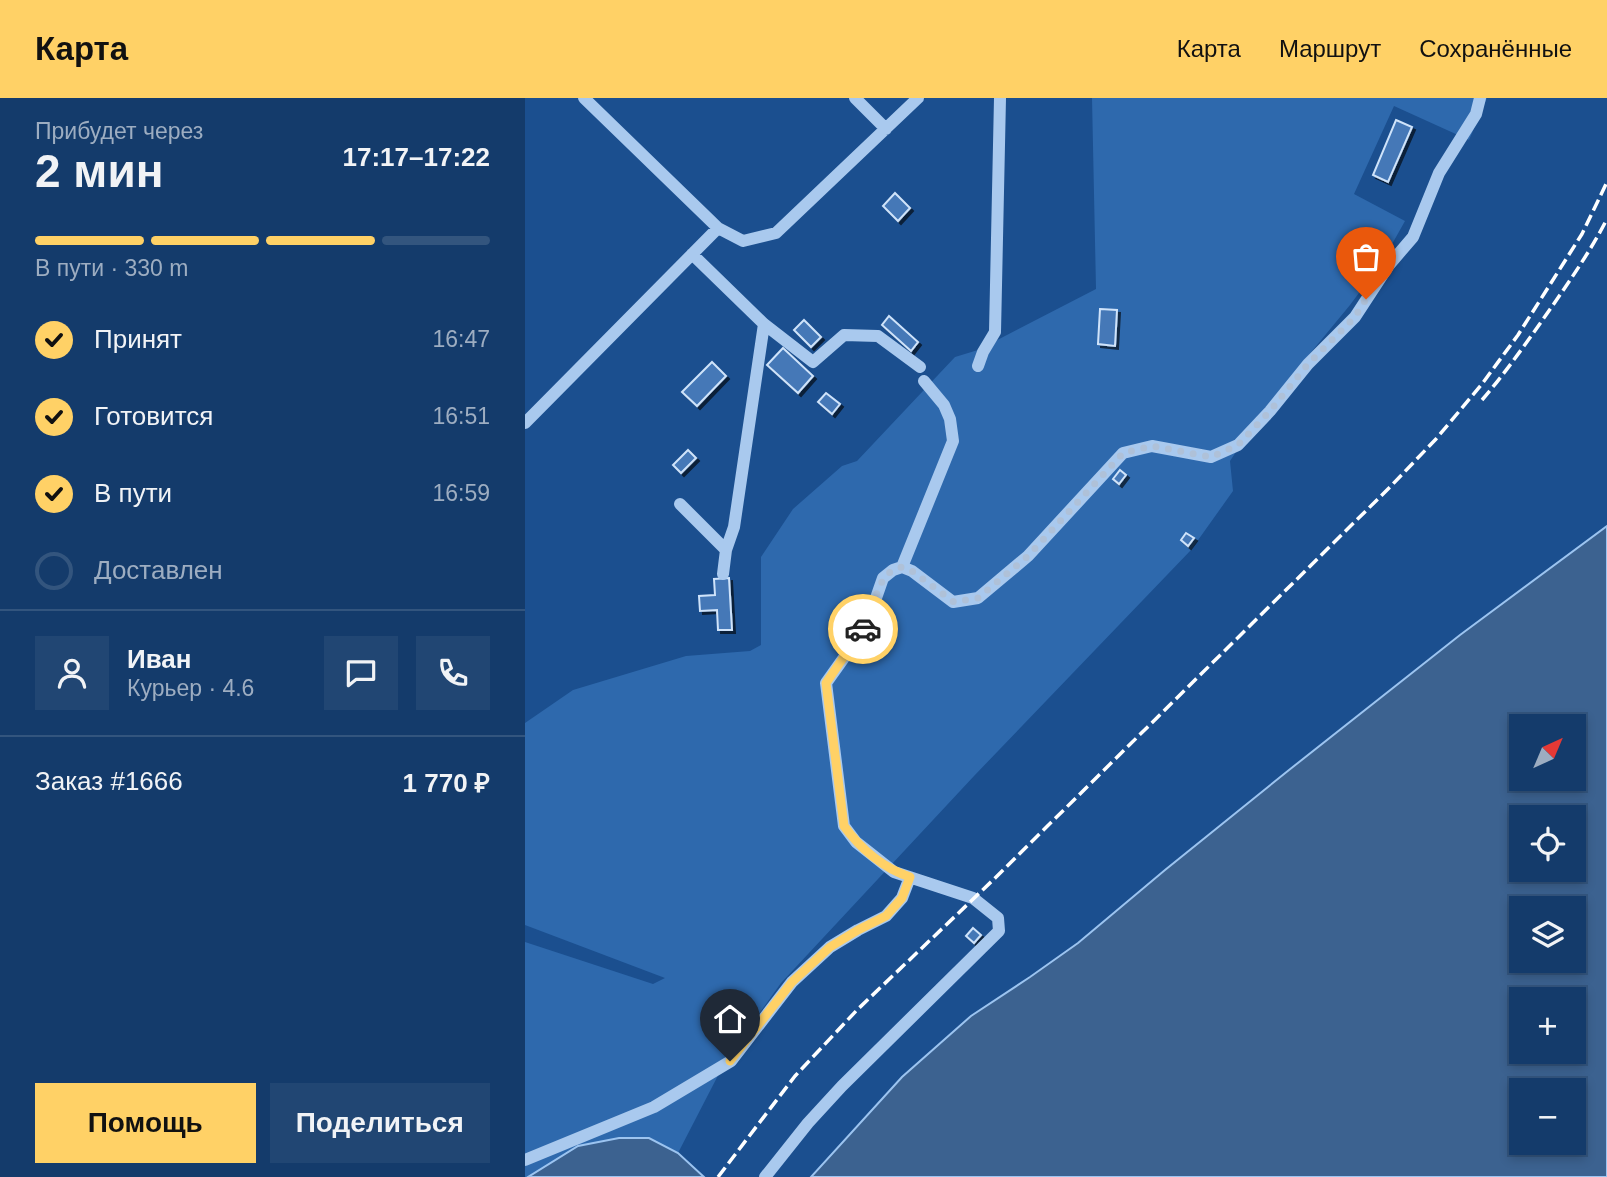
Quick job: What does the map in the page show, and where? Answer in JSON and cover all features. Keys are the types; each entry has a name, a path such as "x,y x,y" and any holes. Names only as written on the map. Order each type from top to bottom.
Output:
{"lane":[{"path":"585,98 719,228 743,241 776,233 918,98"},
{"path":"855,98 886,129"},
{"path":"978,366 995,332 1000,98"},
{"path":"769,1172 842,1086 999,931 998,918 974,898 894,872 856,842 844,826 826,683 869,618 883,579 893,570 902,567 912,571 954,602 978,598 1028,556 1123,453 1152,446 1211,457 1238,445 1308,364 1355,317 1389,265 1413,237 1439,173 1476,114 1480,98"},
{"path":"527,417 719,228"},
{"path":"692,254 764,324 813,362 844,335 878,336 920,367"},
{"path":"723,574 726,550 734,527 764,324"},
{"path":"902,567 953,441 950,419 944,405 924,381"},
{"path":"680,504 726,550"},
{"path":"525,1160 654,1107 730,1061 792,982 830,947 886,916 902,898 910,877"}],"shaded area":[{"path":"1092,98 1487,98 1469,140 1394,106 1354,194 1405,221 1382,262 1265,408 1230,461 1233,491 1191,550 974,776 781,983 726,1060 678,1153 649,1138 619,1138 578,1146 525,1177 525,942 653,984 665,978 525,925 525,723 573,690 686,656 750,651 761,645 761,557 793,509 842,466 857,461 955,357 978,350 1096,289"},
{"path":"1607,526 1607,1177 811,1177 902,1077 971,1016 1078,943 1289,770 1460,635"},
{"path":"619,1138 649,1138 678,1153 704,1177 528,1177 578,1146"}],"building":[{"path":"1396,120 1412,127 1388,182 1373,175"},
{"path":"895,193 910,208 898,221 883,206"},
{"path":"1100,309 1117,310 1115,346 1098,344"},
{"path":"889,316 918,342 911,351 882,325"},
{"path":"804,320 821,337 811,347 794,330"},
{"path":"783,348 813,376 798,393 767,365"},
{"path":"712,362 726,376 697,406 682,392"},
{"path":"826,393 840,404 832,414 818,402"},
{"path":"688,450 696,458 681,473 673,465"},
{"path":"1120,470 1126,475 1119,484 1113,479"},
{"path":"1186,533 1194,538 1188,546 1181,540"},
{"path":"729,578 732,630 718,630 717,610 700,611 699,596 715,595 714,579"},
{"path":"973,928 981,935 974,943 966,936"}],"railway":[{"path":"718,1177 795,1076 857,1010 992,881 1436,439 1518,335 1582,234 1607,182"},
{"path":"1482,400 1551,308 1607,219"}],"way so far":[{"path":"863,629 883,579 893,570 902,567 912,571 954,602 978,598 1028,556 1123,453 1152,446 1211,457 1238,445 1308,364 1355,317 1366,299"}],"route":[{"path":"730,1061 792,982 830,947 886,916 902,898 910,877 894,872 856,842 844,826 826,683 863,629"}]}
